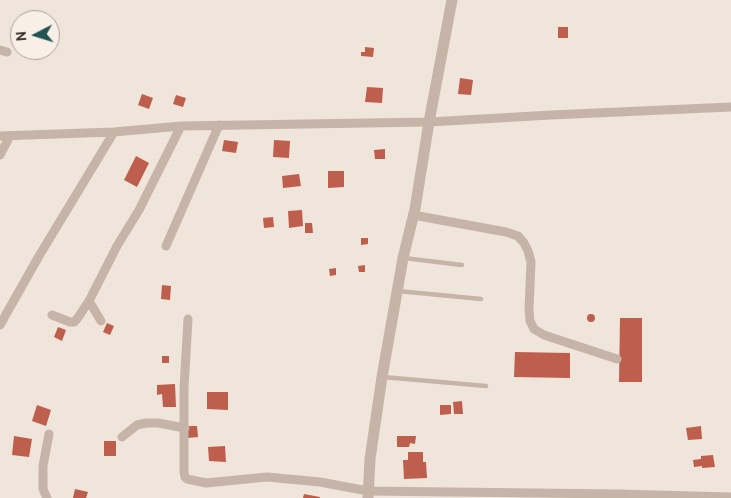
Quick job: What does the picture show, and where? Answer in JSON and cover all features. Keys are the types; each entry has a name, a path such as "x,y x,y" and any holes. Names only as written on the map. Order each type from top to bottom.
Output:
{"street":[{"path":"368,495 374,425 382,377 452,0"},
{"path":"0,136 114,132 181,126 429,122 551,114 731,107"},
{"path":"166,246 219,125"},
{"path":"52,315 74,322 89,300 117,246 139,210 181,126"},
{"path":"0,325 39,256 114,132"},
{"path":"0,155 10,136"},
{"path":"413,215 506,232 518,236 524,243 531,262 529,309 530,321 534,329 544,335 617,359"},
{"path":"89,300 101,322"},
{"path":"188,319 184,388 184,472 187,480 206,482 267,477 320,482 368,495 619,494 731,497"},
{"path":"122,437 136,425 146,423 158,423 185,428"},
{"path":"47,498 43,490 43,466 48,434"}],"lane":[{"path":"403,258 462,265"},
{"path":"397,291 481,299"},
{"path":"382,377 486,386"}],"building":[{"path":"558,27 568,27 568,38 558,38"},
{"path":"365,47 374,48 373,57 361,56 361,52 365,52"},
{"path":"460,78 473,80 471,95 458,94"},
{"path":"367,87 383,88 382,103 365,102"},
{"path":"142,94 153,98 149,109 138,105"},
{"path":"176,95 186,98 183,107 173,104"},
{"path":"224,140 238,142 236,153 222,151"},
{"path":"274,140 290,141 289,158 273,157"},
{"path":"385,149 385,159 375,159 374,150"},
{"path":"136,156 149,163 137,187 124,180"},
{"path":"328,171 344,171 344,187 328,188"},
{"path":"299,174 301,186 283,188 282,176"},
{"path":"302,210 303,226 289,228 288,211"},
{"path":"273,217 274,227 264,228 263,218"},
{"path":"305,223 312,223 313,233 305,233"},
{"path":"361,238 368,238 368,244 361,245"},
{"path":"365,265 365,272 359,272 358,266"},
{"path":"336,268 336,275 330,276 329,269"},
{"path":"162,285 171,286 170,300 161,299"},
{"path":"591,314 595,318 591,322 587,318"},
{"path":"620,318 642,318 642,382 619,382"},
{"path":"107,323 114,326 110,335 103,332"},
{"path":"58,327 66,330 62,341 54,337"},
{"path":"515,352 570,353 570,378 514,377"},
{"path":"162,356 169,356 169,363 162,363"},
{"path":"175,384 176,407 163,407 162,394 157,395 157,385"},
{"path":"207,392 228,392 228,410 207,409"},
{"path":"462,401 463,414 454,414 453,402"},
{"path":"37,405 51,410 46,426 32,421"},
{"path":"440,405 451,405 451,414 440,415"},
{"path":"188,426 197,426 198,437 188,438"},
{"path":"701,426 702,439 688,440 686,428"},
{"path":"14,436 32,439 29,457 12,455"},
{"path":"397,436 416,436 415,444 410,443 409,447 397,447"},
{"path":"104,441 116,441 116,456 104,456"},
{"path":"225,446 226,462 209,461 208,447"},
{"path":"408,452 423,452 423,462 426,462 427,478 404,479 403,460 408,460"},
{"path":"713,455 715,467 694,467 693,460 701,459 701,456"},
{"path":"75,489 88,492 86,498 73,498"},
{"path":"304,494 320,497 320,498 303,498"}]}
